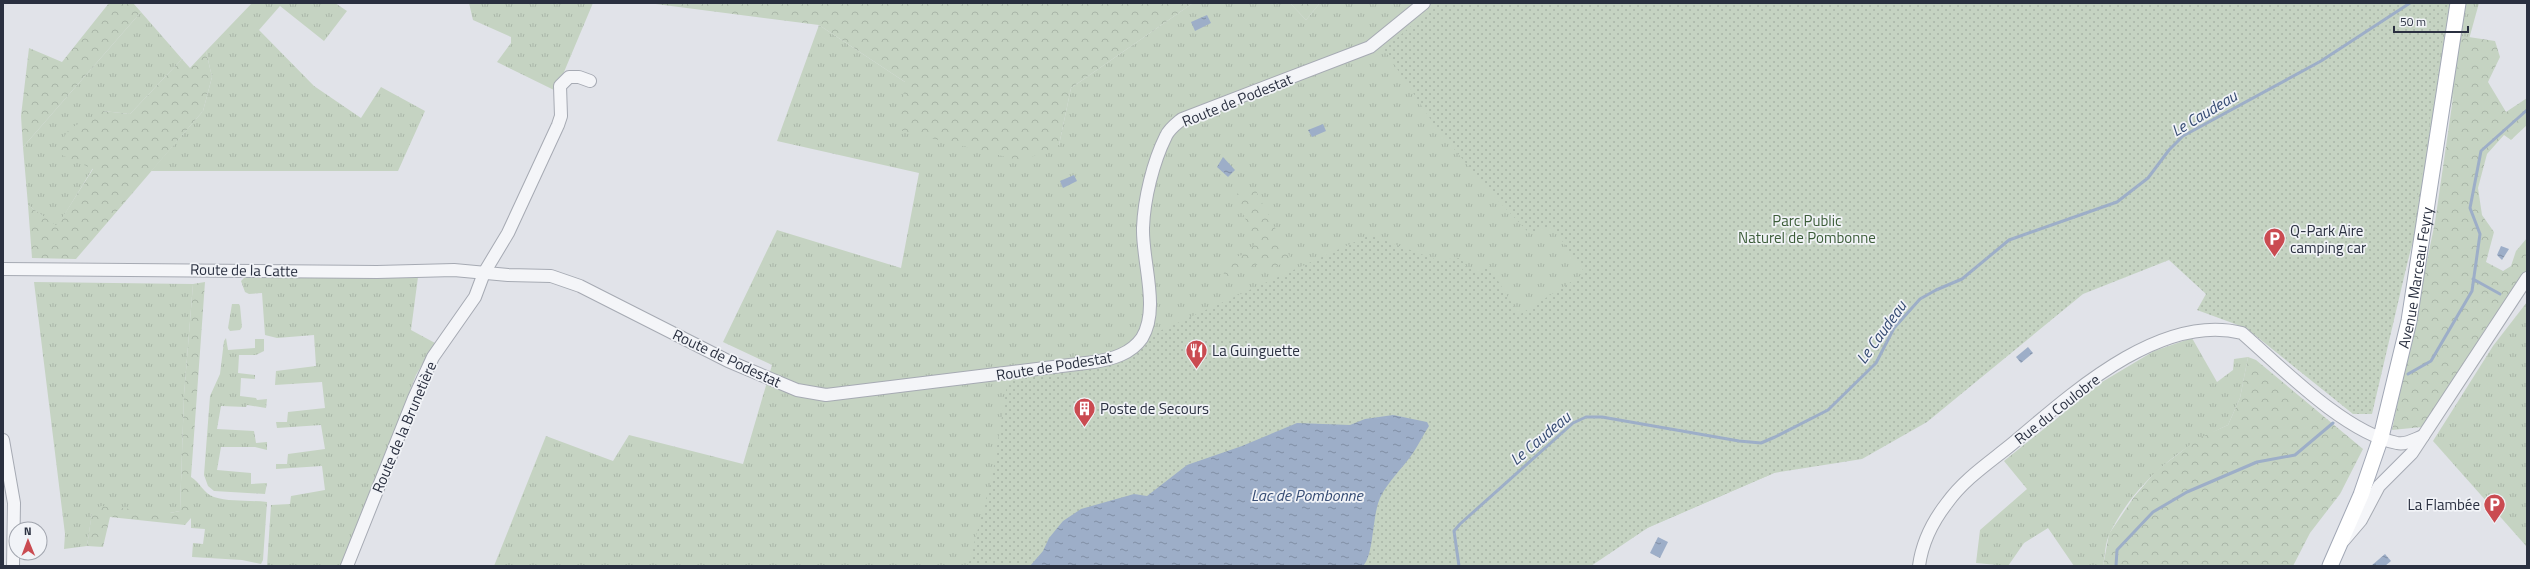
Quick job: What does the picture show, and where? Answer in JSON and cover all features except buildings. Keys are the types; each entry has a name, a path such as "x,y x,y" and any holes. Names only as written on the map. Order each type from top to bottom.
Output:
{"main road":[{"name":"Avenue Marceau Feyry","path":"2330,566 2361,495 2381,437 2409,321 2458,3"}],"street":[{"name":"Route de Podestat","path":"484,273 552,276 580,286 728,361 796,390 826,395 1111,359 1135,346 1148,324 1150,309 1143,228 1145,205 1154,169 1166,136 1172,127 1182,119 1370,47 1424,3"},
{"name":"Route de la Brunetière","path":"347,566 414,398 433,357 475,297 484,273 508,233 558,125 561,116 560,86 569,77 579,77 590,81"},
{"name":"Route de la Catte","path":"3,268 369,272 454,270 484,273"},
{"path":"2340,545 2361,520 2379,486 2412,452 2527,278"},
{"name":"Rue du Coulobre","path":"1919,566 1923,548 1931,528 1947,502 1966,481 2083,384 2128,357 2171,337 2227,329 2242,333 2326,406 2356,426 2398,443 2408,442 2423,436"},
{"path":"3,440 6,478 14,503 13,566"}],"green space":[{"path":"109,3 133,3 141,12 23,147 21,116 29,48 62,62"},
{"path":"252,3 335,3 347,11 324,41 280,6 259,30 314,86 361,118 381,87 425,111 398,171 151,171 203,111 212,77 206,51"},
{"path":"469,3 593,3 556,91 497,62 511,43 511,37 473,20"},
{"path":"648,3 1193,3 1071,88 1059,145 1022,161 899,130 905,82 819,25"},
{"name":"Parc Public Naturel de Pombonne","path":"1193,3 1290,3 1306,20 1320,3 2479,3 2369,401 2170,242 1774,473 1560,566 494,566 546,436 613,461 629,435 743,464 772,365 723,342 777,230 901,268 919,173 777,141 819,25 905,82 1059,145 1071,88"},
{"path":"1290,3 1320,3 1306,20"},
{"name":"Parc Public Naturel de Pombonne","path":"1438,3 2448,3 2408,260 2372,414 2353,414 2246,328 2197,310 2206,294 2169,260 2083,294 1927,422 1862,459 1774,473 1649,527 1591,566 968,566 992,477 1008,379 1088,368 1133,353 1151,335 1370,235 1437,260 1461,258 1465,266 1477,272 1489,266 1519,315 1585,273 1555,231 1546,227 1529,233 1489,191 1435,126 1384,49"},
{"path":"141,12 182,59 130,114 103,111 93,168 57,227 28,205 23,147"},
{"path":"2462,36 2495,41 2500,57 2488,82 2506,112 2527,98 2527,125 2511,140 2504,135 2487,154 2478,188 2482,215 2494,232 2486,262 2503,271 2511,266 2516,251 2527,238 2527,270 2484,331 2447,395 2422,427 2392,430 2435,222"},
{"path":"206,51 212,77 203,111 76,259 32,258 28,205 57,226 93,169 55,152 69,129 103,111 130,114 182,59 190,68"},
{"path":"1254,187 1291,259 1263,273 1258,264 1226,277 1218,264 1247,253 1254,245 1254,237 1234,195"},
{"path":"246,276 418,277 411,330 435,343 416,375 342,566 267,566 271,505 290,504 291,496 325,490 322,466 276,469 276,464 287,464 288,454 325,449 321,425 277,428 276,422 287,422 288,412 325,408 322,382 275,385 276,371 316,366 314,335 277,338 265,335 262,293 249,294 245,292 241,281"},
{"path":"34,282 193,284 184,395 180,511 170,513 92,513 87,546 64,549 65,534"},
{"path":"205,282 191,477 191,518 185,525 110,517 103,547 87,546 92,512 101,506 170,513 180,511 184,395 193,284"},
{"path":"2527,302 2527,547 2433,441 2493,346"},
{"path":"232,304 239,304 240,306 242,327 240,330 230,331 228,328"},
{"path":"226,338 228,350 255,348 255,339 264,339 264,351 256,355 239,355 238,373 255,375 255,379 241,378 240,396 256,398 257,400 267,399 266,408 247,405 246,407 221,406 217,429 254,431 256,443 267,442 267,450 255,447 221,447 217,470 251,473 251,484 267,483 265,494 214,491 208,486 204,475 210,396 220,374 224,341"},
{"path":"2192,338 2217,382 2233,370 2234,359 2248,357 2240,398 2228,425 2192,444 2175,456 2145,483 2120,515 2108,537 2103,566 2074,566 2048,528 2024,543 2008,566 1976,563 1980,530 2027,489 2004,461 2102,382 2154,351"},
{"path":"2248,357 2256,360 2363,449 2340,494 2310,533 2293,566 2103,566 2109,534 2134,497 2156,471 2199,438 2228,425 2240,398"},
{"path":"191,477 207,493 220,499 267,502 263,560 261,564 242,560 192,557 193,543 203,544 205,529 191,528"}],"water":[{"path":"1207,15 1211,23 1195,31 1191,22"},
{"path":"1323,124 1326,131 1312,137 1308,130"},
{"path":"1223,157 1235,170 1228,177 1217,167"},
{"path":"1074,175 1077,181 1063,188 1060,181"},
{"path":"2501,246 2509,249 2502,260 2497,255"},
{"path":"2028,347 2033,353 2021,363 2016,357"},
{"name":"Lac de Pombonne","path":"1393,415 1427,422 1429,426 1409,459 1387,486 1380,498 1377,506 1367,561 1363,566 1030,566 1043,551 1049,538 1063,521 1081,509 1134,494 1147,496 1187,465 1242,446 1297,423 1350,425 1365,419"},
{"path":"1658,537 1668,542 1660,558 1650,553"},
{"path":"2385,554 2391,561 2385,566 2371,566"}],"waterway":[{"name":"Le Caudeau","path":"1459,566 1454,531 1573,423 1586,417 1602,417 1739,441 1761,443 1775,437 1828,410 1876,363 1894,328 1920,299 1936,290 1962,279 2009,240 2117,202 2148,178 2169,150 2183,136 2321,61 2410,3"},
{"path":"2408,374 2431,361 2472,291 2480,234 2470,208 2481,151 2527,110"},
{"path":"2473,279 2500,294"},
{"path":"2116,566 2117,550 2153,512 2187,492 2257,462 2295,455 2333,423"}],"place":[{"name":"Q-Park Aire camping car","path":"2274,258"},
{"name":"La Guinguette","path":"1196,370"},
{"name":"Poste de Secours","path":"1085,428"},
{"name":"La Flambée","path":"2495,524"}]}
